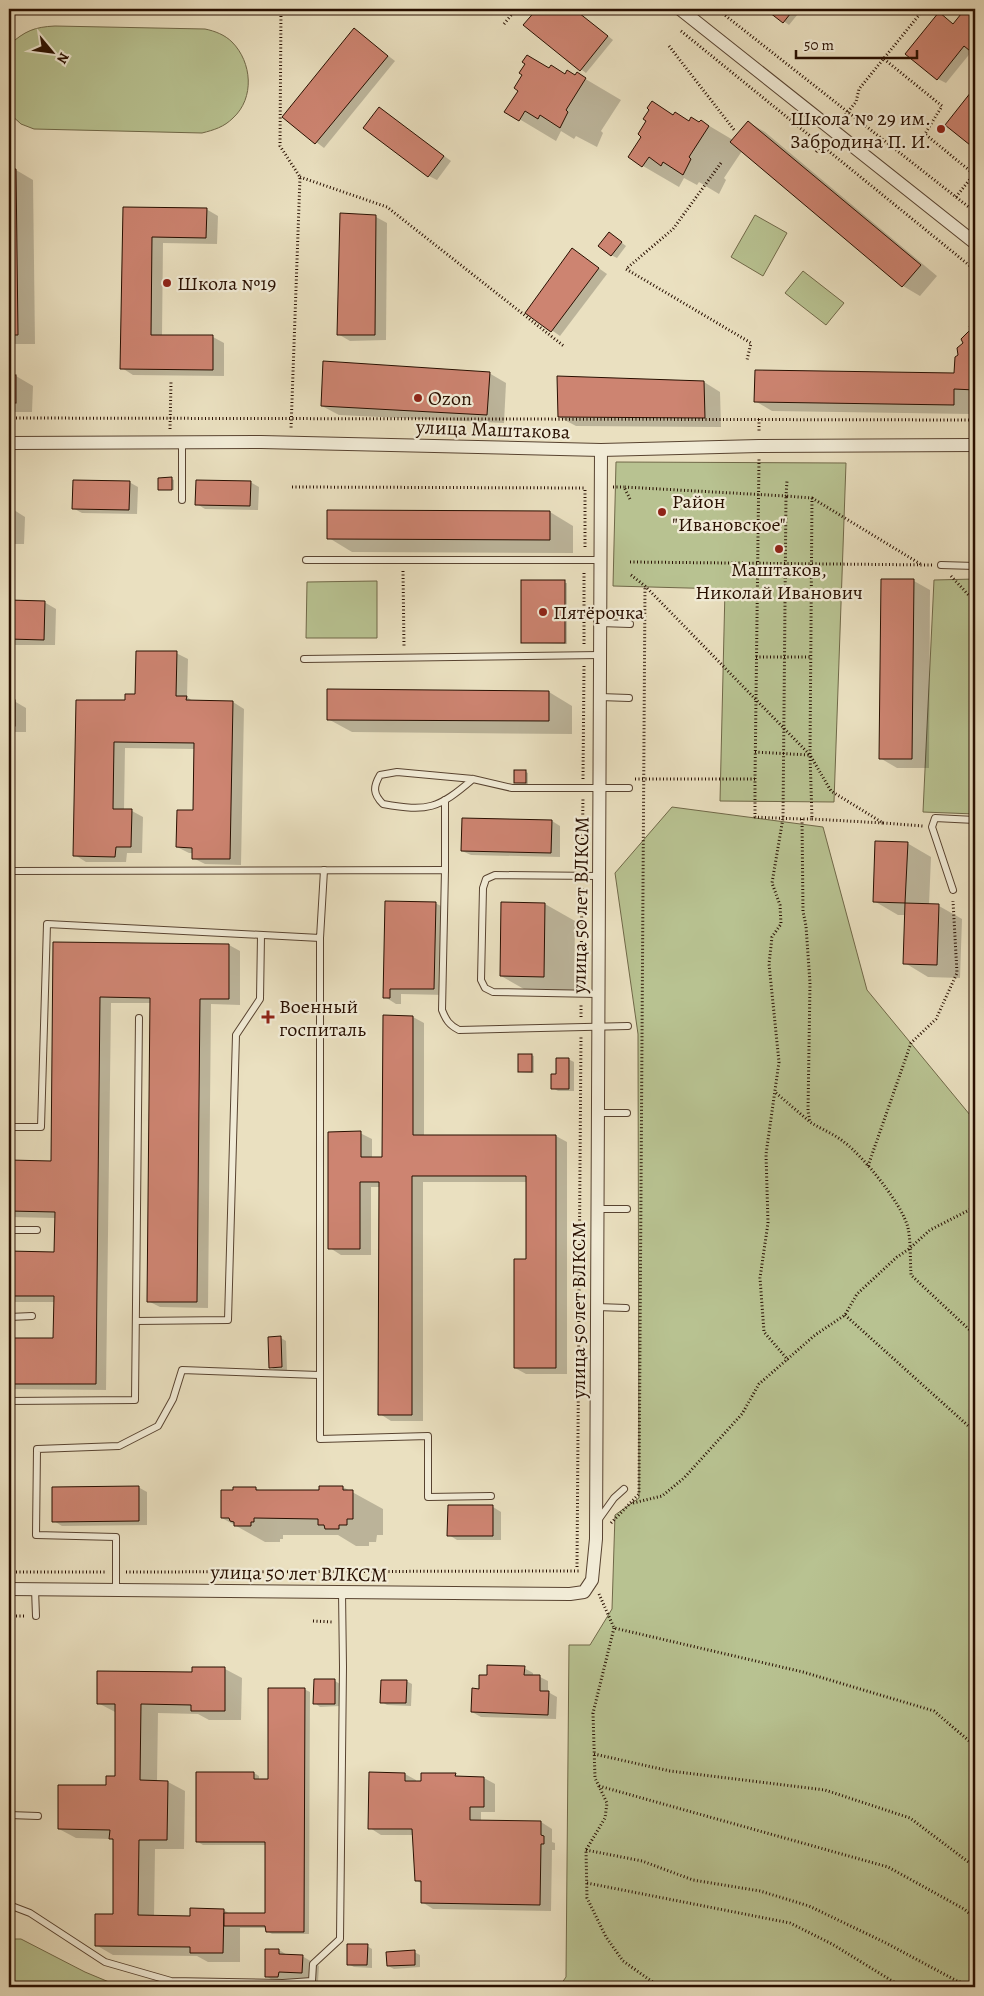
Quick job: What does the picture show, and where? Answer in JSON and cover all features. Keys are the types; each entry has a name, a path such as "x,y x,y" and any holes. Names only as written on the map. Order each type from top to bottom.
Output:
{"street":[{"path":"680,9 975,243"},
{"name":"улица Маштакова","path":"9,443 291,442 600,450 759,446 975,445"},
{"name":"улица 50 лет ВЛКСМ","path":"9,1589 570,1594 584,1592 592,1580 596,1539 600,450"}],"lane":[{"path":"176,442 182,500"},
{"path":"306,560 600,560"},
{"path":"942,565 975,566"},
{"path":"600,623 630,624"},
{"path":"304,659 600,655"},
{"path":"600,697 629,698"},
{"path":"473,779 446,800 431,807 413,809 382,804 376,797 374,790 380,774 397,772 473,779 512,788 629,788"},
{"path":"446,800 442,1010 446,1020 459,1030 628,1026"},
{"path":"953,890 932,827 935,818 975,820"},
{"path":"9,870 445,870"},
{"path":"324,870 320,938 320,1439 428,1436 428,1497 491,1496"},
{"path":"598,994 493,992 485,988 481,980 483,888 486,879 495,875 599,876"},
{"path":"9,1127 41,1127 47,924 320,938"},
{"path":"136,1321 228,1320 236,1035 260,1000 262,935"},
{"path":"9,1401 135,1400 139,1018"},
{"path":"597,1113 627,1113"},
{"path":"597,1209 627,1209"},
{"path":"9,1230 37,1230"},
{"path":"596,1306 626,1308"},
{"path":"9,1317 32,1316"},
{"path":"116,1590 116,1537 36,1535 37,1449 119,1446 158,1426 173,1399 182,1370 319,1375"},
{"path":"595,1524 614,1498 624,1489"},
{"path":"35,1589 36,1616"},
{"path":"9,1904 30,1912 105,1962 171,1981 283,1983 312,1981 313,1964 340,1938 342,1592"},
{"path":"9,1815 38,1816"}],"path":[{"path":"281,9 280,146 300,177 291,442"},
{"path":"504,24 516,9"},
{"path":"717,9 975,212"},
{"path":"856,102 859,89 924,9"},
{"path":"681,31 975,270"},
{"path":"669,46 735,131"},
{"path":"884,59 942,106 925,134 975,175 956,197"},
{"path":"722,163 673,229 626,269 751,343 748,360"},
{"path":"300,177 387,207 565,347"},
{"path":"171,382 170,418 176,442"},
{"path":"9,418 975,420"},
{"path":"787,481 783,818 772,883 780,905 781,924 772,937 770,964 779,1062 766,1154 768,1223 760,1278 764,1310 764,1332 788,1360"},
{"path":"292,487 624,487 812,498 923,565 630,562"},
{"path":"624,487 630,499"},
{"path":"759,494 755,817 932,827"},
{"path":"812,498 810,755 812,819"},
{"path":"403,560 404,658"},
{"path":"942,565 975,602"},
{"path":"631,575 646,586 810,755 831,792 883,823"},
{"path":"596,1539 639,1494 646,586"},
{"path":"756,657 812,657"},
{"path":"755,752 810,755"},
{"path":"629,778 755,779"},
{"path":"802,819 803,911 806,926 810,983 808,1112 810,1122"},
{"path":"868,1166 911,1043 936,1018 957,973 953,890"},
{"path":"775,1092 810,1122 844,1142 889,1191 900,1208 908,1228 911,1275 975,1335"},
{"path":"633,1503 662,1496 684,1478 742,1414 759,1384 815,1335 845,1315 857,1294 897,1257 930,1230 975,1207"},
{"path":"845,1315 975,1432"},
{"path":"9,1572 578,1570 582,1562"},
{"path":"592,1580 614,1628 593,1713 595,1778 607,1803 605,1818 586,1850 587,1898 606,1937 623,1961 657,1985 664,1987"},
{"path":"9,1616 36,1616"},
{"path":"313,1621 343,1622"},
{"path":"614,1628 803,1672 934,1711 975,1746"},
{"path":"594,1754 670,1771 825,1790 910,1818 975,1867"},
{"path":"599,1786 888,1867 964,1909 975,1918"},
{"path":"586,1850 642,1861 693,1880 760,1891 809,1906 886,1942 957,1981 975,1986"},
{"path":"587,1883 790,1923 832,1944 902,1987"}],"green space":[{"path":"41,27 205,29 216,32 232,42 244,60 248,80 245,100 240,110 230,121 219,128 202,133 34,129 21,124 9,113 9,45 30,31"},
{"path":"755,215 787,233 763,276 731,257"},
{"path":"803,271 844,303 826,325 785,293"},
{"path":"616,462 846,463 834,802 720,801 725,589 613,586"},
{"path":"975,579 975,814 923,812 934,580"},
{"path":"377,581 377,638 306,638 307,582"},
{"path":"672,807 823,827 867,990 975,1121 975,1987 559,1987 566,1977 569,1645 590,1645 612,1609 615,1515 639,1498 638,1034 615,873"},
{"path":"9,1939 21,1939 85,1972 121,1987 9,1987"}],"building":[{"path":"537,9 574,9 608,36 580,71 523,25"},
{"path":"765,9 794,9 783,23"},
{"path":"965,9 975,9 975,55 964,46 937,80 905,54 939,12 953,24"},
{"path":"354,28 388,56 315,144 282,117"},
{"path":"527,55 549,68 551,65 565,74 567,70 575,75 577,72 586,78 566,110 568,112 560,128 540,115 538,119 525,111 519,121 504,112 518,91 514,88 522,75 519,73 525,64 522,62"},
{"path":"975,87 975,149 945,125"},
{"path":"652,101 673,115 675,112 689,121 691,117 699,122 701,120 709,126 689,157 691,159 683,175 663,162 661,166 649,157 642,167 628,157 641,137 638,134 646,121 643,119"},
{"path":"379,107 444,156 428,177 363,128"},
{"path":"748,121 921,265 902,287 730,142"},
{"path":"9,169 16,169 18,335 9,335"},
{"path":"123,207 207,208 206,238 152,237 151,335 213,335 213,370 120,369"},
{"path":"340,213 376,215 375,335 337,335"},
{"path":"609,232 622,242 611,256 598,246"},
{"path":"572,248 599,268 551,332 525,313"},
{"path":"975,320 975,390 954,389 954,405 754,402 755,370 954,373 955,357 958,355 957,348 963,343 961,339 971,329 969,326"},
{"path":"323,361 490,372 487,415 321,406"},
{"path":"9,375 16,375 16,403 9,403"},
{"path":"557,376 704,381 705,418 558,417"},
{"path":"172,477 172,490 158,490 158,478"},
{"path":"73,480 130,481 129,510 72,509"},
{"path":"196,480 251,481 250,506 195,505"},
{"path":"9,509 14,509 13,539 9,539"},
{"path":"327,510 550,511 550,540 327,539"},
{"path":"881,579 914,579 912,759 879,759"},
{"name":"Пятёрочка","path":"521,580 565,580 565,643 521,643"},
{"path":"9,600 45,601 44,640 9,639"},
{"path":"136,651 177,651 176,696 187,696 186,700 233,701 230,859 192,859 192,848 176,847 177,810 193,810 194,743 114,742 113,809 132,809 131,847 116,847 115,857 73,856 76,700 125,700 125,694 135,694"},
{"path":"327,689 549,691 549,721 327,720"},
{"path":"9,700 15,700 15,726 9,726"},
{"path":"514,770 526,770 526,783 514,783"},
{"path":"462,818 552,820 551,853 461,851"},
{"path":"875,841 908,842 905,903 873,902"},
{"path":"385,901 436,902 434,989 390,989 390,998 383,998"},
{"path":"501,902 545,903 544,977 500,976"},
{"path":"905,903 939,904 937,965 903,964"},
{"path":"53,942 229,944 229,999 200,999 197,1302 147,1302 150,998 100,997 96,1384 9,1384 9,1338 53,1338 54,1296 9,1296 9,1251 54,1252 55,1212 9,1211 9,1160 51,1161"},
{"path":"383,1015 413,1016 413,1135 556,1135 556,1368 514,1368 514,1259 526,1259 526,1176 412,1176 412,1415 378,1415 379,1182 360,1182 360,1249 328,1249 328,1132 361,1131 361,1157 382,1157"},
{"path":"518,1054 532,1054 532,1072 518,1072"},
{"path":"556,1058 569,1058 569,1089 551,1089 551,1074 556,1074"},
{"path":"281,1336 282,1367 269,1368 268,1337"},
{"path":"139,1486 139,1521 52,1522 52,1487"},
{"path":"319,1486 343,1486 343,1490 353,1490 353,1519 347,1519 347,1525 339,1525 339,1529 325,1529 324,1525 318,1525 318,1519 254,1518 251,1526 234,1526 234,1522 230,1521 229,1518 221,1518 221,1490 233,1490 233,1487 256,1487 256,1490 319,1490"},
{"path":"448,1505 493,1505 493,1536 447,1536"},
{"path":"487,1665 525,1666 524,1675 540,1675 540,1691 549,1691 548,1715 471,1712 472,1688 479,1689 479,1675 487,1675"},
{"path":"192,1667 225,1667 225,1711 191,1711 191,1705 141,1704 140,1780 168,1781 167,1840 139,1840 138,1915 190,1916 190,1908 224,1909 223,1953 190,1953 190,1947 95,1946 95,1914 113,1914 113,1839 109,1839 110,1830 58,1829 58,1785 106,1785 106,1776 115,1776 115,1704 97,1704 97,1671 192,1672"},
{"path":"314,1679 335,1679 335,1704 313,1704"},
{"path":"381,1680 407,1680 406,1703 380,1703"},
{"path":"268,1688 305,1688 304,1932 266,1932 265,1926 224,1926 224,1913 265,1913 265,1842 196,1842 196,1772 254,1772 254,1779 268,1779"},
{"path":"369,1772 405,1773 405,1781 421,1781 421,1773 456,1773 455,1776 484,1777 484,1807 470,1807 470,1820 541,1821 541,1835 544,1836 544,1844 541,1844 540,1905 421,1903 421,1881 415,1881 412,1829 368,1829"},
{"path":"347,1944 368,1944 367,1965 347,1965"},
{"path":"265,1949 279,1949 279,1954 303,1955 302,1973 279,1972 278,1977 265,1977"},
{"path":"415,1950 415,1965 387,1966 386,1952"}],"place":[{"name":"Школа № 29 им. Забродина П. И.","path":"941,129"},
{"name":"Школа №19","path":"167,283"},
{"name":"Ozon","path":"418,398"},
{"name":"Район \"Ивановское\"","path":"662,512"},
{"name":"Маштаков, Николай Иванович","path":"779,549"},
{"name":"Пятёрочка","path":"543,612"},
{"name":"Военный госпиталь","path":"268,1017"}]}
